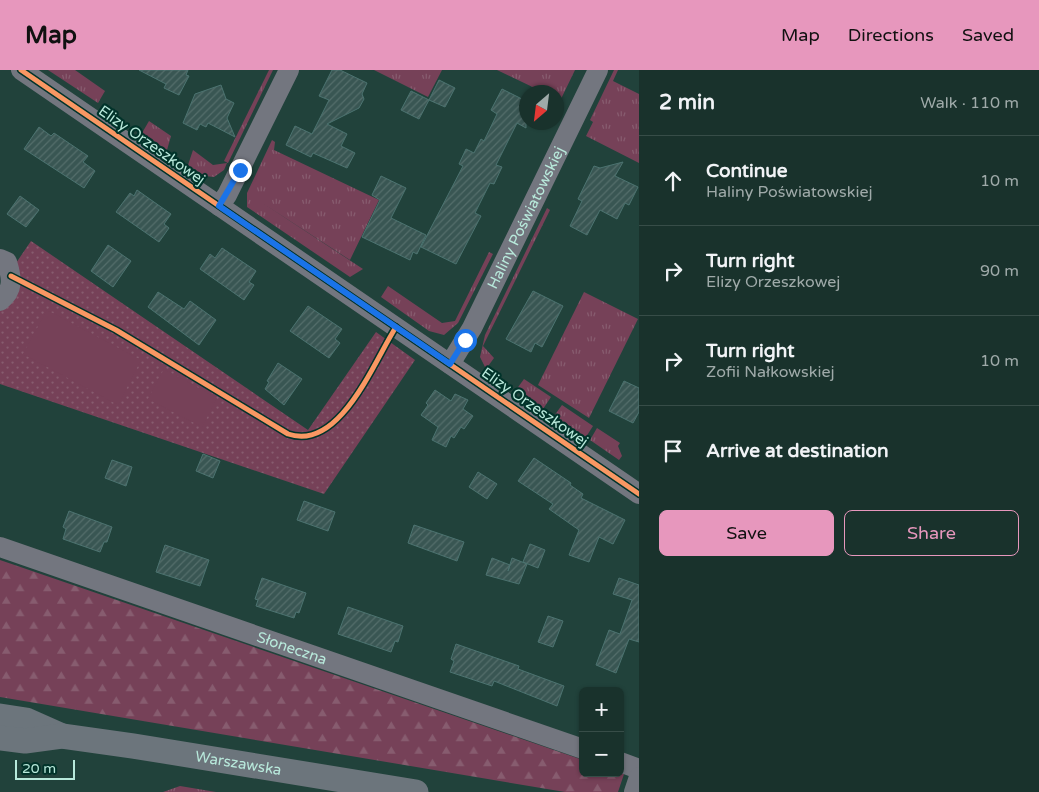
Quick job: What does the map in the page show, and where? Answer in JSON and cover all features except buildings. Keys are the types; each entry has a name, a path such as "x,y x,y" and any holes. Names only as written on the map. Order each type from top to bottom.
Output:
{"main road":[{"name":"Warszawska","path":"0,716 26,720 62,736"},
{"name":"Warszawska","path":"0,738 26,741 62,736 416,792"}],"street":[{"name":"Elizy Orzeszkowej","path":"21,70 639,494"},
{"path":"219,206 228,195 289,70"},
{"name":"Haliny Poświatowskiej","path":"450,364 472,328 598,70"},
{"path":"0,259 7,262 11,276 11,286 6,296 0,301"},
{"name":"Słoneczna","path":"0,547 579,748"},
{"path":"624,763 639,769"},
{"path":"634,792 639,777"}],"green space":[{"path":"48,70 75,70 105,91 98,103"},
{"path":"269,70 273,70 228,163 224,161"},
{"path":"374,70 442,70 428,97"},
{"path":"497,70 575,70 564,93 564,85 528,85"},
{"path":"614,70 618,70 613,81 639,94 639,163 586,136 593,122 590,120"},
{"path":"149,121 171,136 167,150 142,133"},
{"path":"272,140 275,142 274,150 379,200 350,260 261,202 363,269 350,277 247,207 247,193"},
{"path":"193,150 213,165 227,163 224,170 214,177 205,176 188,165"},
{"path":"547,208 550,210 483,346 494,358 486,369 480,357 485,335"},
{"path":"31,241 308,430 376,332 415,360 324,494 0,384 0,309 16,263"},
{"path":"489,252 493,254 458,323 444,335 429,331 381,297 388,286 442,323 455,321"},
{"path":"584,292 638,319 589,418 538,385"},
{"path":"47,310 141,360 118,405 23,354"},
{"path":"164,369 217,398 202,427 148,399"},
{"path":"524,379 551,397 543,409 516,390"},
{"path":"562,405 593,426 586,437 554,416"},
{"path":"597,428 620,443 618,446 622,456 619,460 590,440"},
{"path":"0,560 579,759 579,777 623,777 618,792 565,792 0,697"},
{"path":"180,786 216,792 163,792"}],"cycle path":[{"path":"21,70 639,494"},
{"path":"11,276 116,330 288,434 307,436 324,430 339,417 366,381 396,327"}],"route":[{"path":"240,170 228,195 219,206 450,364 465,340"}]}
